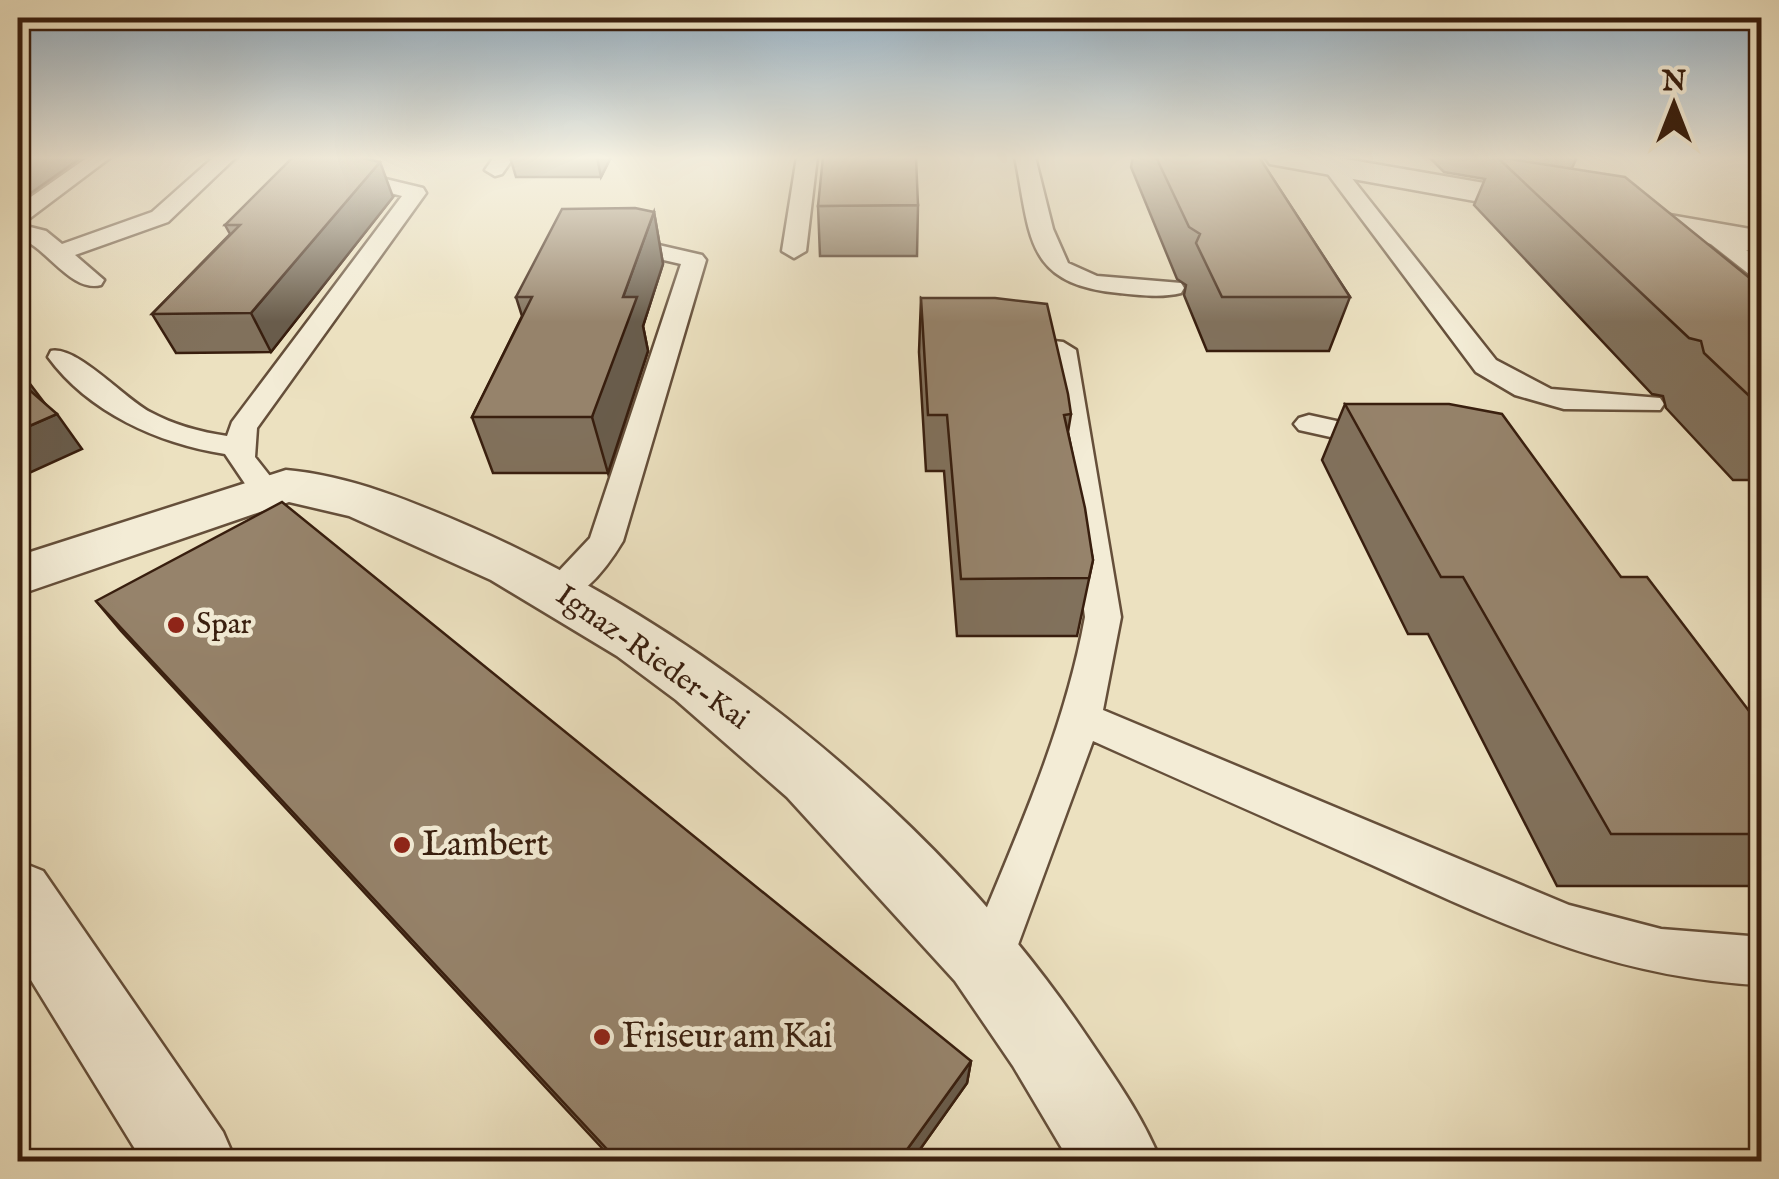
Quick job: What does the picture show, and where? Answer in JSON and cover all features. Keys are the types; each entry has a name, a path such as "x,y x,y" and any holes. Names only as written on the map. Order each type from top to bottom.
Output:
{"street":[{"path":"1596,212 1762,242"},
{"name":"Ignaz-Rieder-Kai","path":"18,576 252,469 286,486 323,491 483,552 559,590 670,663 741,718 866,830 988,963 1061,1067 1118,1162"},
{"path":"18,895 193,1162"}],"lane":[{"path":"58,253 165,212"},
{"path":"252,469 242,428 401,212"},
{"path":"794,251 799,212"},
{"path":"1038,212 1049,259 1060,273 1107,286 1172,288"},
{"path":"1367,212 1486,366 1510,385 1544,398 1573,403 1650,404"},
{"path":"18,231 38,236 92,280"},
{"path":"1710,232 1762,273"},
{"path":"559,590 593,560 606,540 694,260 594,237"},
{"path":"970,339 1063,350 1103,617 1099,649 1080,718 988,963"},
{"path":"61,357 131,416 252,469"},
{"path":"1309,424 1419,446"},
{"path":"1080,718 1533,914 1621,946 1709,962 1762,961"}],"building":[{"path":"238,212 337,212 251,313 152,314 240,225 225,225"},
{"path":"560,212 654,212 623,297 637,297 592,417 472,417 532,297 516,297"},
{"path":"1182,212 1295,212 1350,297 1222,297 1196,243 1200,234 1189,227"},
{"path":"1555,212 1668,212 1762,288 1762,408 1704,353 1701,341 1689,338"},
{"path":"921,298 995,298 1047,304 1068,394 1071,414 1064,415 1093,560 1089,578 961,579 947,415 928,415"},
{"path":"18,380 57,414 18,431"},
{"path":"1345,404 1449,404 1502,414 1621,577 1647,577 1762,728 1762,834 1611,834 1463,577 1441,577"},
{"path":"282,502 971,1061 898,1162 619,1162 96,601"}],"place":[{"name":"Spar","path":"176,625"},
{"name":"Lambert","path":"402,845"},
{"name":"Friseur am Kai","path":"602,1037"}]}
